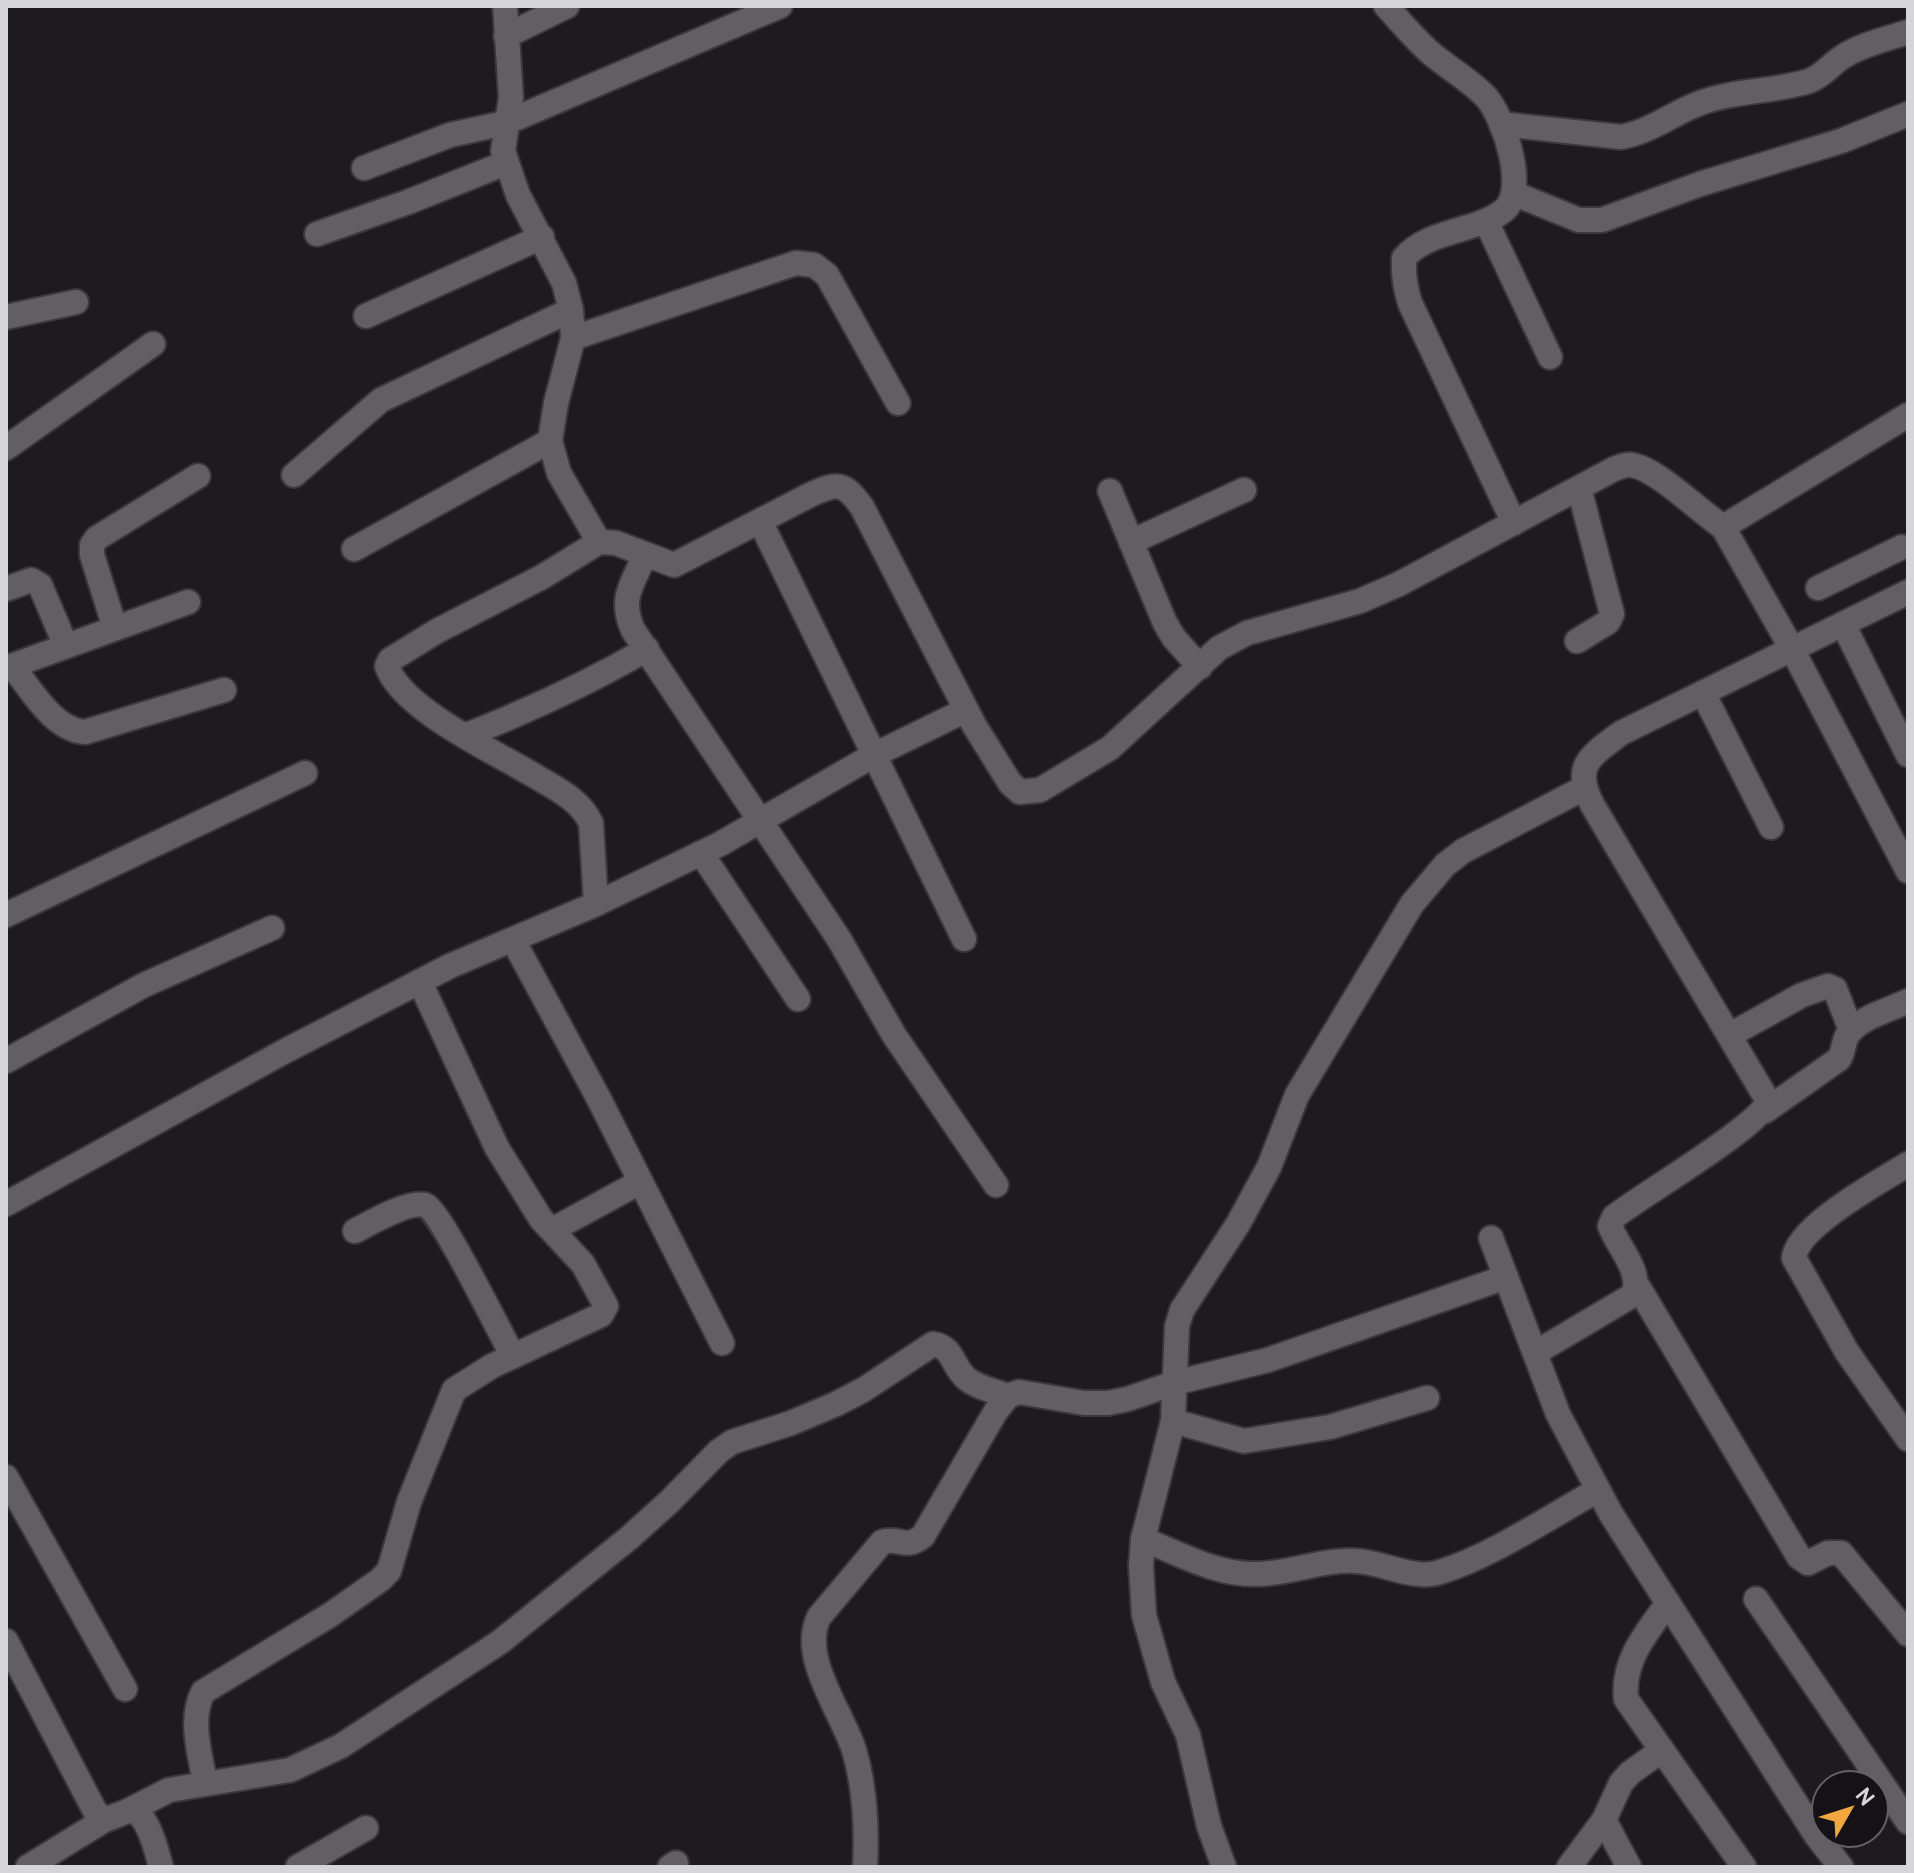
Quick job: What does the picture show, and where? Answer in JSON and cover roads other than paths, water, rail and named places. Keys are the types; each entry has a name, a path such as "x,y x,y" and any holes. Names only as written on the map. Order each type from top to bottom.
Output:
{"street":[{"path":"505,6 511,97 503,151 518,195 564,283 571,310 573,338 556,403 550,441 559,473 599,542"},
{"path":"506,36 567,6"},
{"path":"364,168 450,135 505,123 780,6"},
{"path":"1386,6 1431,53 1484,95 1501,124 1512,160 1515,194 1511,203 1486,221 1419,244 1404,258 1403,284 1514,523"},
{"path":"1501,124 1621,137 1638,134 1713,98 1810,81 1845,55 1908,32"},
{"path":"1515,194 1579,220 1602,220 1700,184 1841,141 1908,114"},
{"path":"317,234 506,163"},
{"path":"1486,221 1550,357"},
{"path":"366,316 542,237"},
{"path":"573,338 796,263 814,265 827,275 898,403"},
{"path":"6,317 76,302"},
{"path":"294,475 381,400 571,310"},
{"path":"6,448 153,344"},
{"path":"1723,527 1908,415"},
{"path":"354,549 550,441"},
{"path":"596,904 591,823 586,812 576,801 431,715 412,700 387,666 390,660 437,631 542,577 599,542 616,543 674,565 831,485 842,486 852,493 862,507 966,710 1010,783 1020,792 1029,793 1065,776 1110,748 1219,648 1235,638 1360,601 1399,584 1624,465 1636,466 1655,476 1723,527 1792,649 1908,871"},
{"path":"115,628 92,555 94,541 198,476"},
{"path":"1577,641 1608,622 1612,614 1579,488"},
{"path":"1131,542 1244,490"},
{"path":"1110,491 1165,623 1200,667"},
{"path":"760,521 964,939"},
{"path":"1818,588 1906,551"},
{"path":"645,555 626,599 626,613 839,939 894,1035 996,1185"},
{"path":"6,589 31,580 40,585 66,646"},
{"path":"1765,1111 1768,1101 1765,1092 1584,788 1582,776 1587,762 1621,733 1908,592"},
{"path":"188,602 9,667 55,719 76,732 85,732 224,690"},
{"path":"1843,624 1908,755"},
{"path":"467,735 544,705 647,649"},
{"path":"1703,693 1771,827"},
{"path":"6,1204 287,1050 450,966 596,904 701,853 874,755 966,710"},
{"path":"6,915 305,773"},
{"path":"1224,1867 1209,1826 1188,1735 1171,1703 1154,1657 1144,1615 1143,1539 1173,1421 1177,1326 1182,1310 1238,1224 1269,1167 1297,1095 1412,904 1445,865 1463,851 1584,788"},
{"path":"701,853 798,999"},
{"path":"6,1061 144,985 272,928"},
{"path":"513,940 722,1343"},
{"path":"205,1783 195,1719 197,1703 203,1692 330,1615 389,1571 409,1502 454,1390 513,1356 601,1315 606,1306 583,1264 541,1219 497,1148 420,982"},
{"path":"1730,1035 1802,995 1828,986 1835,989 1851,1030"},
{"path":"1908,1001 1851,1030 1844,1040 1845,1050 1829,1068 1614,1217 1610,1226 1637,1285 1799,1557 1808,1563 1834,1551 1841,1553 1908,1634"},
{"path":"1908,1164 1810,1230 1794,1249 1794,1258 1847,1352 1908,1439"},
{"path":"552,1230 640,1182"},
{"path":"355,1231 382,1216 425,1205 446,1231 513,1356"},
{"path":"1491,1238 1558,1414 1598,1490 1816,1835 1841,1867"},
{"path":"865,1867 866,1841 853,1749 822,1675 812,1641 813,1629 819,1617 882,1542 890,1539 905,1544 914,1543 923,1536 996,1411 1008,1396 1019,1392 1084,1403 1108,1403 1268,1360 1506,1277"},
{"path":"1535,1353 1625,1301 1633,1295 1637,1285"},
{"path":"28,1867 117,1815 169,1790 273,1775 341,1746 500,1642 629,1538 732,1442 791,1423 836,1404 933,1344 942,1345 950,1352 960,1372 968,1380 1008,1396"},
{"path":"1173,1421 1244,1441 1330,1427 1427,1398"},
{"path":"6,1477 125,1689"},
{"path":"1143,1539 1215,1569 1242,1574 1358,1561 1425,1575 1439,1573 1479,1556 1598,1490"},
{"path":"1756,1599 1908,1822"},
{"path":"1668,1603 1634,1652 1625,1688 1626,1699 1744,1867"},
{"path":"9,1655 96,1813 138,1813 147,1825 161,1867"},
{"path":"1569,1867 1604,1820 1621,1783 1662,1750"},
{"path":"1604,1820 1629,1867"},
{"path":"298,1867 366,1828"}]}
